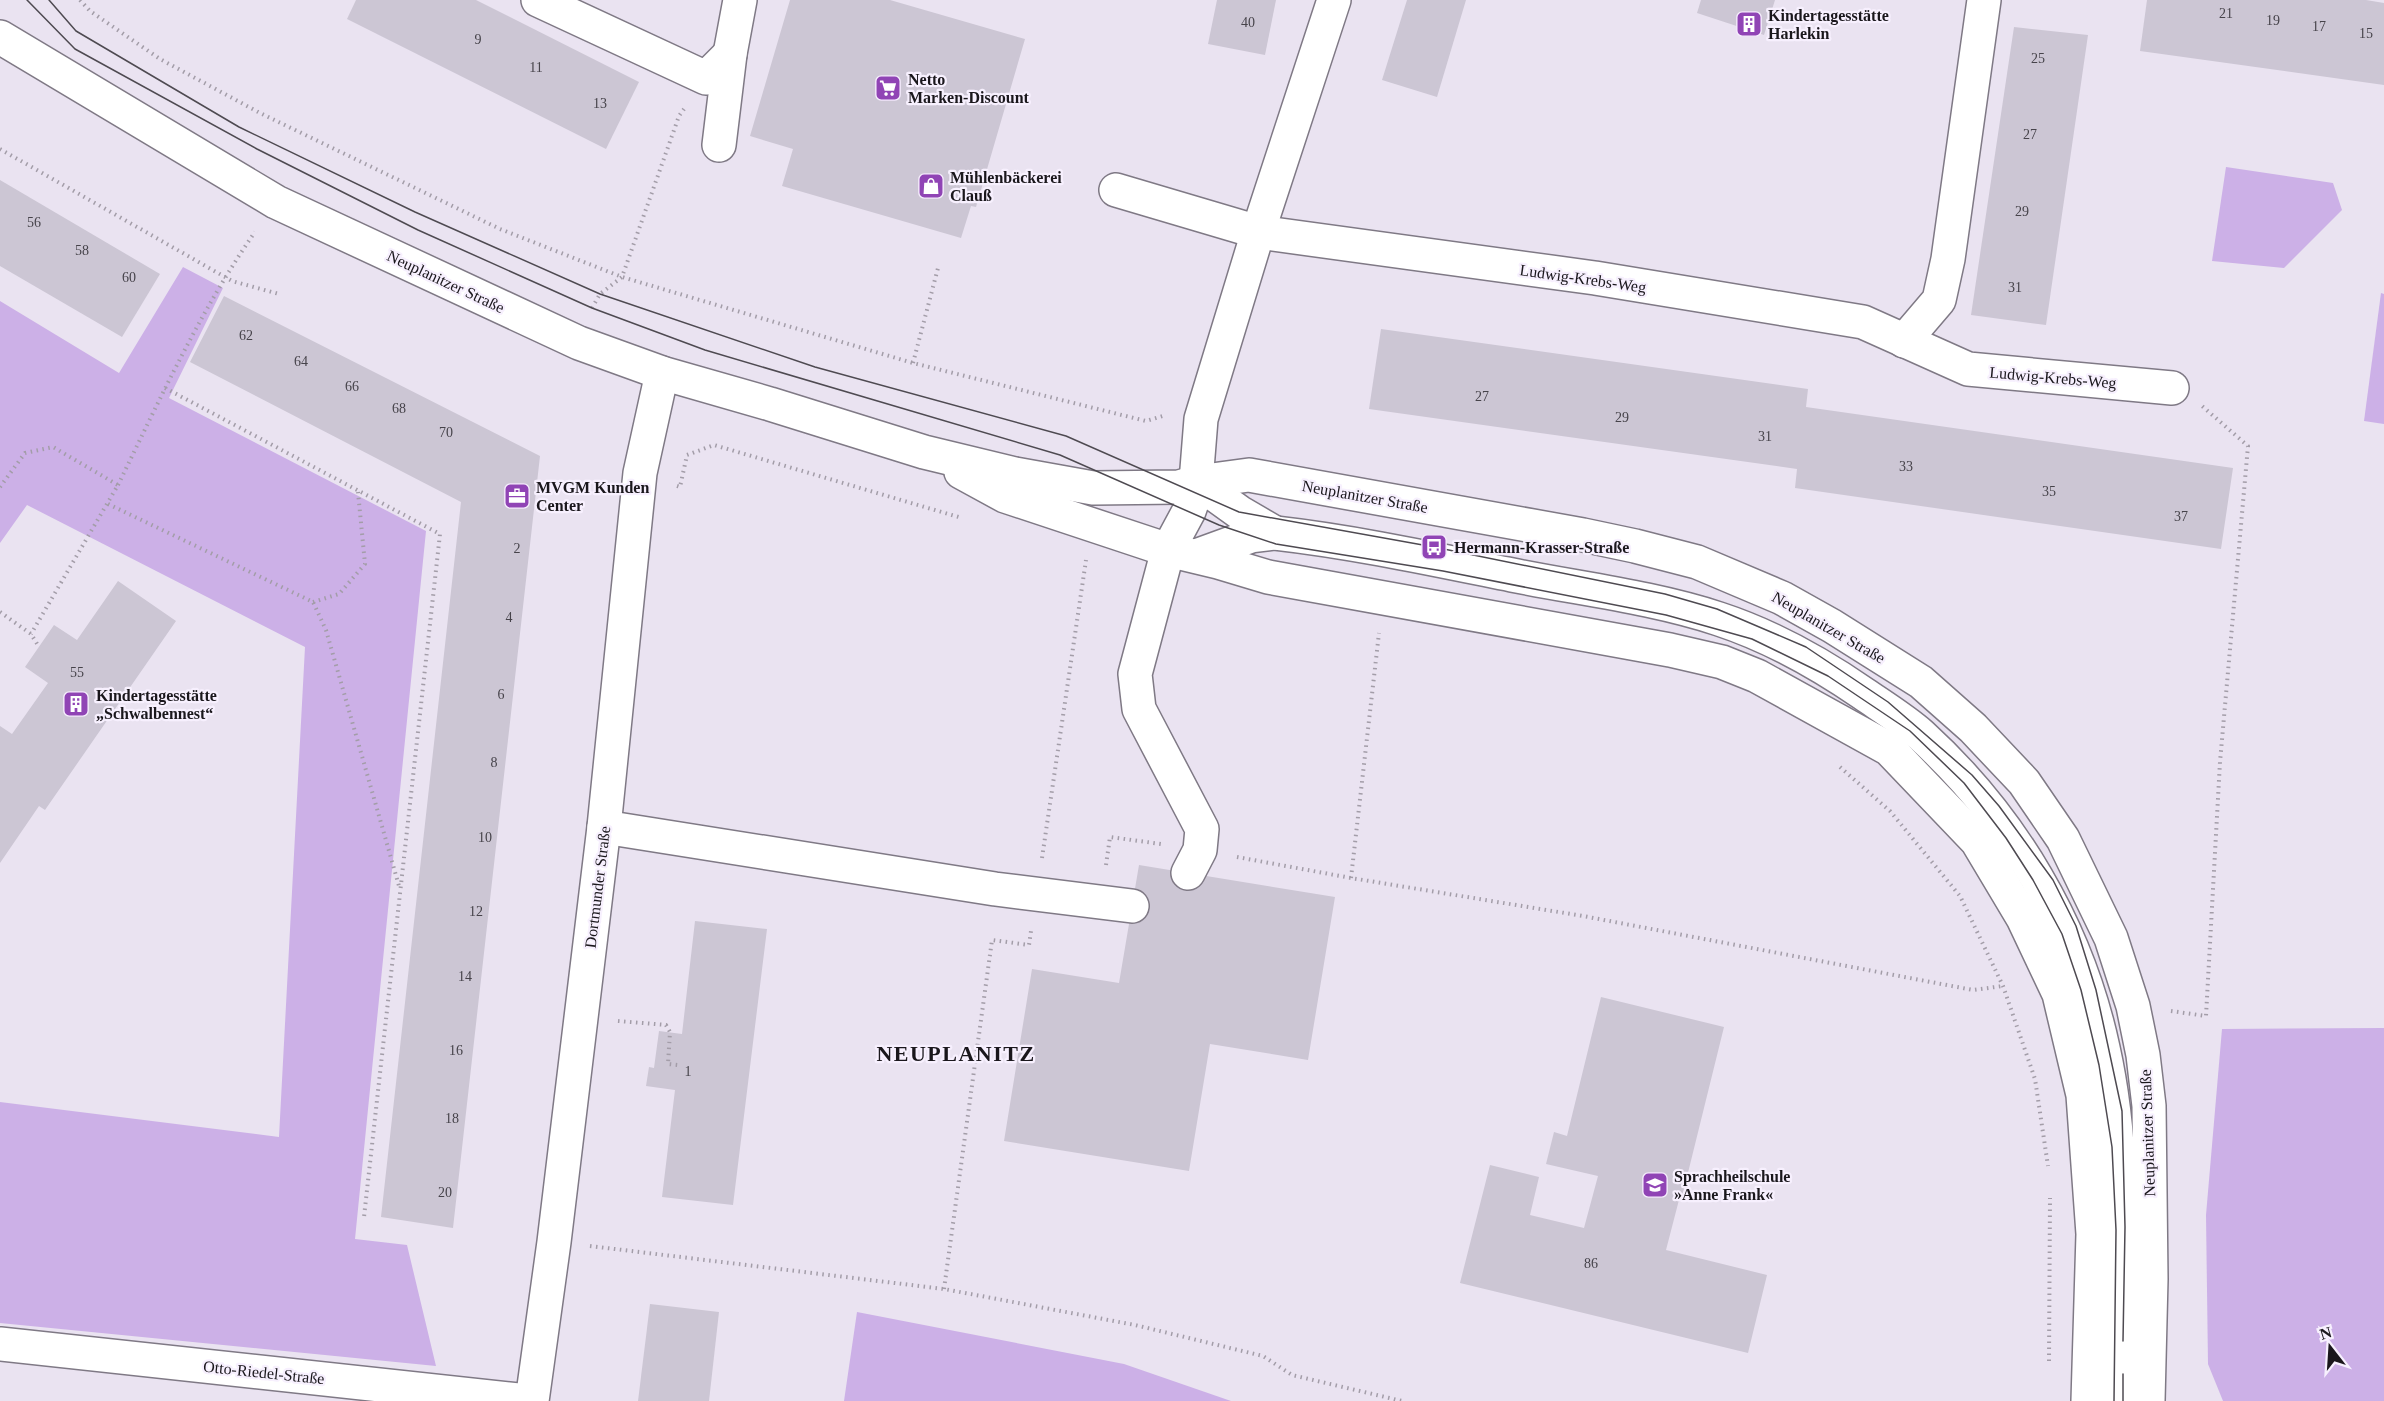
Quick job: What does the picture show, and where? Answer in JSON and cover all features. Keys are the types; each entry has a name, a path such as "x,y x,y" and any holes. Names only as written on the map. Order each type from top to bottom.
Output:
{"street":[{"path":"538,0 706,78 730,54"},
{"path":"719,145 730,54 740,0"},
{"path":"1194,862 1202,829 1138,709 1135,674 1182,553 1197,482 1201,419 1258,232 1334,0"},
{"path":"1904,341 1939,300 1948,259 1984,0"},
{"name":"Neuplanitzer Straße","path":"0,37 276,202 579,343 662,374 770,404 924,452 1015,474 1093,488 1179,487 1197,482 1249,475 1635,546 1697,562 1782,598 1832,626 1921,682 1973,728 2024,782 2063,839 2110,938 2133,1006 2144,1054 2148,1106 2151,1279 2148,1401"},
{"name":"Ludwig-Krebs-Weg","path":"1116,190 1258,232 1595,278 1863,322 1968,369 2172,388"},
{"name":"Dortmunder Straße","path":"530,1401 554,1242 604,827 640,473 662,374"},
{"name":"Neuplanitzer Straße","path":"924,452 1005,496 1182,553 1268,577 1670,650 1722,662 1757,676 1889,748 1977,841 2023,918 2059,994 2065,1012 2083,1095 2093,1223 2088,1401"},
{"path":"1197,482 1239,512 1275,532"},
{"path":"1182,553 1275,532 1423,556 1622,595 1719,619 1772,641 1834,673 1918,733 1975,789 2031,868 2072,945 2090,993 2104,1051 2118,1143 2120,1174 2119,1401"},
{"path":"604,827 994,890 1116,904"},
{"name":"Otto-Riedel-Straße","path":"0,1344 530,1401"}],"path":[{"path":"80,0 90,11 160,59 260,113 500,229 622,277 914,363 1146,421 1176,412"},
{"path":"579,343 586,320 600,294 622,277 679,116 706,78"},
{"path":"0,149 232,281 279,294"},
{"path":"31,634 108,504 224,276 276,202"},
{"path":"914,363 938,267"},
{"path":"165,388 440,534 364,1217"},
{"path":"2165,1010 2206,1016 2220,762 2248,446 2184,390 2172,388"},
{"path":"640,473 680,487 687,454 714,445 963,518"},
{"path":"0,487 25,453 53,447 118,485"},
{"path":"313,602 339,594 365,564 358,491"},
{"path":"108,504 313,602 326,630 399,888"},
{"path":"0,612 31,634 39,647"},
{"path":"1351,878 1379,629"},
{"path":"1832,760 1890,811 1960,896 2003,986 2034,1079 2049,1170"},
{"path":"1116,904 1110,837 1194,862 1351,878 1583,916 1973,990 2003,986"},
{"path":"581,1017 666,1025 670,1032 668,1064 678,1065"},
{"path":"2049,1365 2050,1192"},
{"path":"554,1242 956,1291 1135,1325 1263,1356 1292,1375 1402,1401"}],"shaded area":[{"path":"2226,167 2333,183 2342,210 2284,268 2212,261"},
{"path":"183,267 223,288 169,398 426,531 355,1239 407,1245 436,1366 0,1323 0,1102 279,1137 305,647 27,505 0,543 0,301 119,373"},
{"path":"2381,293 2384,294 2384,424 2364,421"},
{"path":"2384,1028 2384,1401 2223,1401 2208,1364 2206,1215 2222,1029"},
{"path":"857,1312 1124,1364 1231,1401 844,1401"}],"building":[{"path":"356,0 476,0 639,82 606,149 347,19"},
{"name":"Netto Marken-Discount","path":"790,0 890,0 1025,39 976,207 971,206 961,238 782,186 793,149 750,136"},
{"path":"1217,0 1276,0 1265,55 1208,44"},
{"path":"1407,0 1466,0 1437,97 1382,80"},
{"name":"Kindertagesstätte Harlekin","path":"1701,0 1775,0 1764,35 1697,13"},
{"path":"2147,0 2366,0 2384,3 2384,85 2140,51"},
{"path":"2014,27 2088,35 2046,325 1971,315"},
{"path":"0,180 160,274 122,337 0,266"},
{"path":"224,296 540,456 453,1228 381,1217 461,502 190,362"},
{"path":"1381,329 1808,389 1806,407 2233,468 2221,549 1795,488 1797,469 1369,409"},
{"name":"Kindertagesstätte „Schwalbennest“","path":"118,581 176,621 45,810 39,806 0,863 0,726 12,734 48,683 25,667 54,625 77,640"},
{"path":"1139,865 1335,897 1308,1060 1210,1044 1189,1171 1004,1141 1032,969 1119,983"},
{"path":"695,921 767,929 733,1205 662,1197 675,1090 646,1086 649,1067 654,1068 659,1031 682,1034"},
{"path":"1601,997 1724,1027 1682,1197 1680,1196 1666,1250 1767,1275 1748,1353 1460,1283 1490,1165 1539,1177 1530,1215 1584,1228 1598,1176 1546,1164 1554,1132 1567,1136"},
{"path":"650,1304 719,1312 709,1401 638,1401"}],"tram line":[{"path":"27,0 75,49 257,149 418,230 592,308 705,350 1060,455 1219,525 1276,544 1443,571 1666,615 1752,639 1828,676 1910,731 1964,783 2006,838 2033,880 2062,934 2081,990 2099,1065 2112,1147 2116,1230 2114,1401"},
{"path":"49,0 76,31 239,127 415,212 600,294 815,367 1066,436 1239,512 1434,547 1665,594 1717,609 1806,647 1888,702 1972,775 1999,806 2053,880 2076,926 2096,990 2122,1111 2125,1227 2123,1341"},
{"path":"2123,1374 2123,1401"}],"place":[{"name":"Kindertagesstätte Harlekin","path":"1749,24"},
{"name":"Netto Marken-Discount","path":"888,88"},
{"name":"Mühlenbäckerei Clauß","path":"931,186"},
{"name":"MVGM Kunden Center","path":"517,496"},
{"name":"Hermann-Krasser-Straße","path":"1434,547"},
{"name":"Kindertagesstätte „Schwalbennest“","path":"76,704"},
{"name":"Sprachheilschule »Anne Frank«","path":"1655,1185"}],"district":[{"name":"NEUPLANITZ","path":"956,1053"}]}
